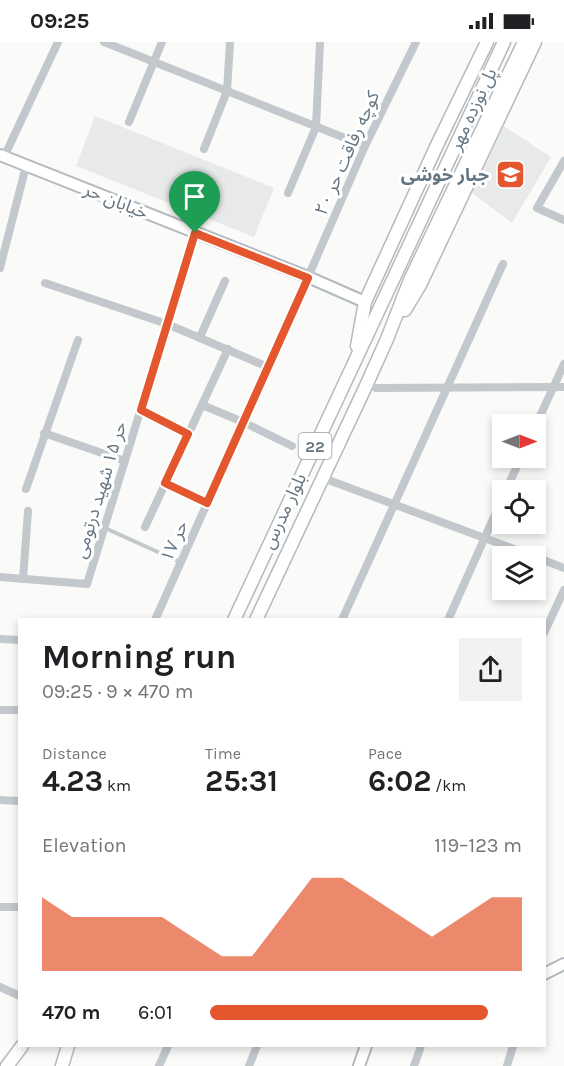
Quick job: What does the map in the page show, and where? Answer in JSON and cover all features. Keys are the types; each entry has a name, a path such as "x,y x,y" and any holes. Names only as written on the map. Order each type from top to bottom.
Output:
{"main road":[{"path":"354,363 365,302 437,145 488,42"},
{"name":"پل نوزده مهر","path":"396,273 504,42"},
{"name":"پل نوزده مهر","path":"410,280 524,42"},
{"path":"387,339 420,285 535,42"},
{"name":"بلوار مدرس","path":"235,618 396,273"},
{"name":"بلوار مدرس","path":"257,618 387,339 410,280"},
{"path":"8,1066 21,1047"},
{"path":"62,1066 68,1047"}],"street":[{"path":"2,156 58,42"},
{"path":"104,42 365,146"},
{"path":"129,122 162,42"},
{"path":"204,149 227,91 230,42"},
{"path":"288,193 316,127 320,42"},
{"name":"کوچه رفاقت حر ۲۰","path":"308,278 365,146 416,42"},
{"name":"خیابان حر","path":"2,156 365,302"},
{"path":"564,161 537,208 564,220"},
{"path":"0,268 26,166"},
{"name":"حر ۱۵ شهید درتومی","path":"22,579 87,584 195,233"},
{"path":"343,618 503,264"},
{"name":"حر ۱۷","path":"156,618 308,278"},
{"path":"200,337 225,281"},
{"path":"45,283 167,324 268,367"},
{"path":"26,489 78,340"},
{"path":"145,527 228,349"},
{"path":"541,414 564,364"},
{"path":"376,388 564,387"},
{"path":"202,405 292,446"},
{"path":"141,410 188,434"},
{"path":"44,433 125,461"},
{"path":"323,478 506,546"},
{"path":"165,483 207,503"},
{"path":"0,577 22,579 28,511"},
{"path":"449,618 492,522"},
{"path":"546,561 564,568"},
{"path":"546,629 564,590"},
{"path":"0,639 18,640"},
{"path":"0,710 18,710"},
{"path":"0,800 18,801"},
{"path":"0,907 18,907"},
{"path":"546,973 561,966"},
{"path":"0,987 18,995"},
{"path":"159,1066 168,1047"},
{"path":"249,1066 257,1047"},
{"path":"359,1066 366,1047"},
{"path":"414,1066 421,1047"},
{"path":"507,1066 513,1047"}],"lane":[{"path":"104,527 181,562"}],"shaded area":[{"path":"95,116 274,188 254,237 76,166"},
{"name":"جبار خوشی","path":"504,126 551,157 512,223 472,193"}],"place":[{"name":"جبار خوشی","path":"510,175"}],"route":[{"path":"195,233 308,278 207,503 165,483 188,434 141,410 195,233"}]}
